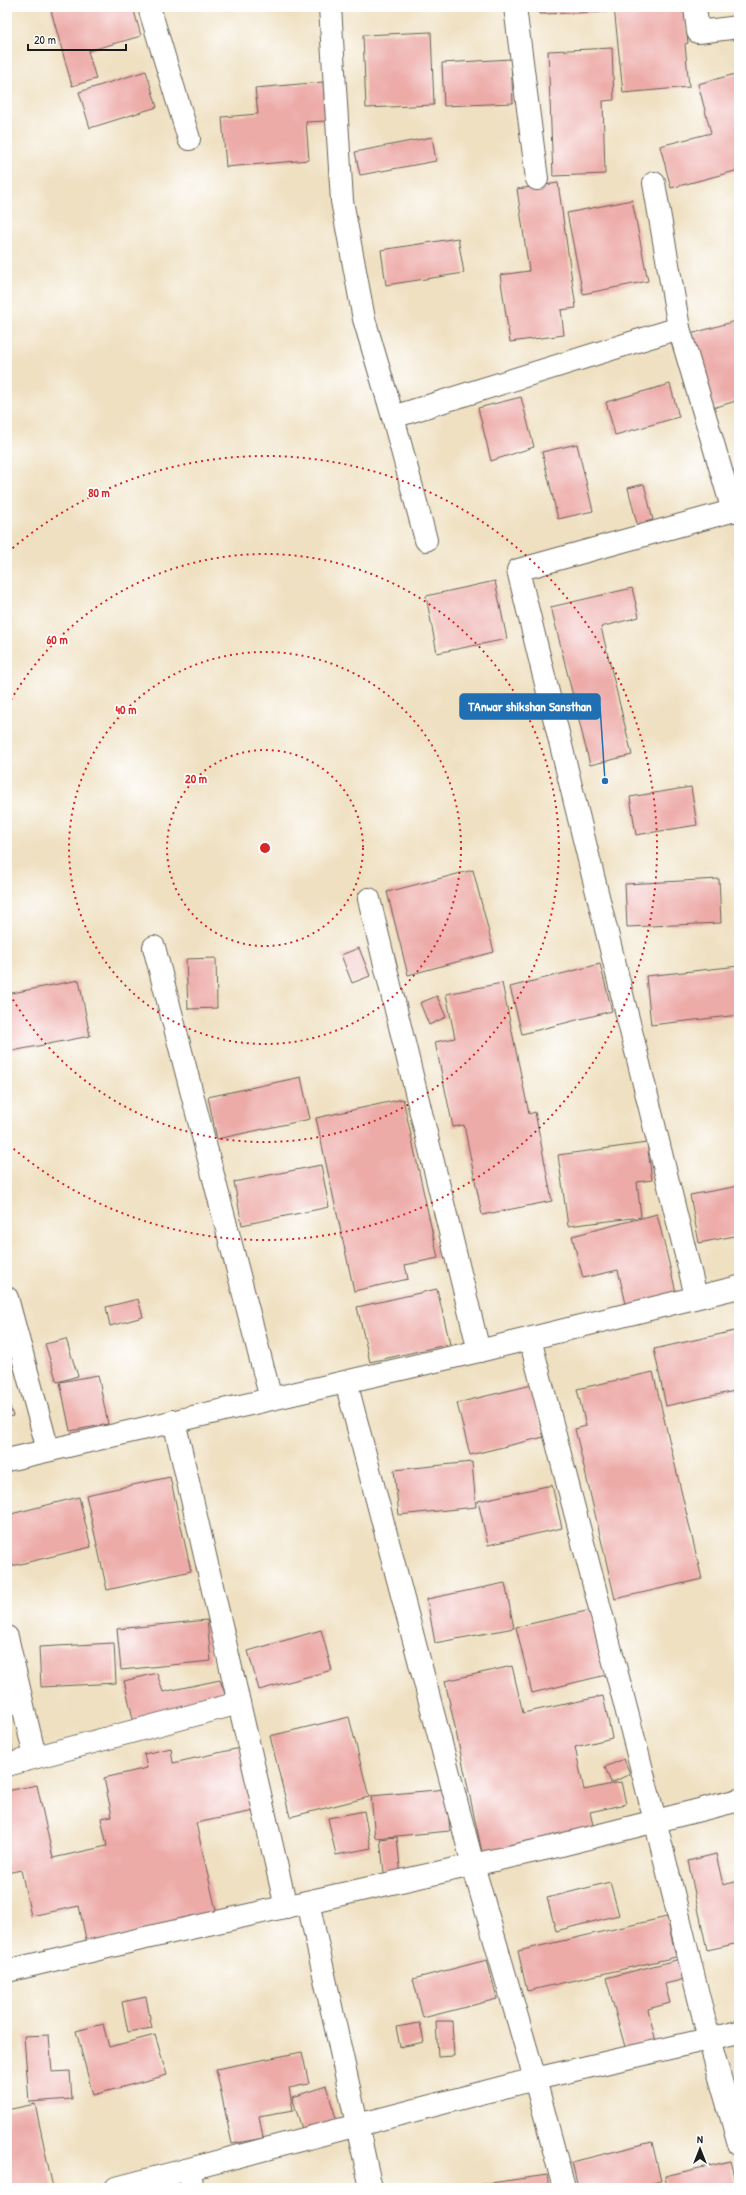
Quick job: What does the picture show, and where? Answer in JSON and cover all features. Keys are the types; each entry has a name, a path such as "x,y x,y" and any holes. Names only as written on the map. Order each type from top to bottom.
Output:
{"street":[{"path":"149,7 189,139"},
{"path":"330,7 342,201 364,319 393,417 426,540"},
{"path":"515,7 537,179"},
{"path":"696,7 698,32 739,27"},
{"path":"654,183 679,328 736,510 518,570 696,1296"},
{"path":"393,417 679,328"},
{"path":"369,899 479,1351"},
{"path":"154,947 271,1399"},
{"path":"7,1460 479,1351 696,1296 739,1287"},
{"path":"7,1298 48,1450"},
{"path":"530,1338 655,1820 709,2039 739,2144"},
{"path":"346,1382 473,1865 535,2079 564,2188"},
{"path":"174,1422 286,1907"},
{"path":"7,1637 35,1757"},
{"path":"7,1765 239,1703"},
{"path":"7,1971 473,1865 739,1800"},
{"path":"308,1902 356,2126 371,2188"},
{"path":"116,2188 191,2179 356,2126 535,2079 739,2032"}],"building":[{"path":"50,7 133,7 141,36 88,51 96,79 72,86"},
{"path":"539,7 607,7 607,12 540,14"},
{"path":"614,7 684,7 688,43 685,44 689,87 623,93"},
{"path":"705,7 731,7 731,8 705,10"},
{"path":"431,32 434,105 366,108 363,35"},
{"path":"612,48 614,100 603,101 605,174 553,176 548,51"},
{"path":"511,59 513,103 444,106 442,63"},
{"path":"146,71 157,107 90,128 79,92"},
{"path":"739,73 739,170 671,188 660,146 711,133 698,84"},
{"path":"323,82 326,121 306,122 309,160 226,167 222,117 258,114 255,88"},
{"path":"432,137 436,161 360,175 355,152"},
{"path":"558,183 576,308 561,310 564,335 510,342 500,275 529,271 517,189"},
{"path":"632,200 648,281 583,294 567,213"},
{"path":"458,238 464,273 386,285 381,250"},
{"path":"739,320 739,400 713,408 687,335"},
{"path":"670,384 679,417 615,435 606,402"},
{"path":"521,397 534,447 491,461 478,408"},
{"path":"577,444 593,511 558,519 542,452"},
{"path":"644,484 653,520 637,524 628,488"},
{"path":"495,581 507,639 437,653 426,596"},
{"path":"632,588 639,617 601,627 632,755 590,765 551,607"},
{"path":"691,787 697,825 636,835 630,797"},
{"path":"473,870 494,952 408,975 387,892"},
{"path":"719,879 721,923 627,927 625,884"},
{"path":"359,948 370,976 352,983 341,955"},
{"path":"216,958 217,1008 188,1009 186,959"},
{"path":"600,964 612,1011 522,1034 510,987"},
{"path":"739,966 739,1015 651,1025 646,976"},
{"path":"79,980 90,1036 7,1052 7,994"},
{"path":"502,983 529,1114 535,1112 552,1201 482,1215 464,1125 453,1127 435,1042 455,1038 446,994"},
{"path":"437,996 446,1017 429,1025 420,1003"},
{"path":"301,1077 310,1119 217,1139 208,1097"},
{"path":"403,1099 438,1258 405,1265 408,1279 354,1291 316,1118"},
{"path":"647,1143 652,1180 637,1182 641,1217 568,1226 558,1155"},
{"path":"321,1165 329,1207 242,1225 234,1182"},
{"path":"739,1186 739,1235 699,1243 690,1195"},
{"path":"657,1214 677,1296 627,1308 618,1270 583,1278 572,1236"},
{"path":"437,1289 450,1344 370,1362 357,1307"},
{"path":"138,1299 143,1317 110,1326 106,1307"},
{"path":"739,1330 739,1390 666,1406 654,1349"},
{"path":"66,1339 78,1376 57,1382 45,1344"},
{"path":"653,1372 702,1579 615,1599 575,1429 586,1426 577,1389"},
{"path":"98,1375 108,1424 70,1431 60,1382"},
{"path":"532,1385 544,1437 470,1455 457,1403"},
{"path":"7,1397 13,1416 7,1417"},
{"path":"472,1462 476,1507 399,1515 394,1470"},
{"path":"170,1477 191,1571 107,1590 86,1495"},
{"path":"552,1485 562,1528 488,1545 478,1501"},
{"path":"79,1497 91,1547 12,1566 7,1546 7,1515"},
{"path":"505,1583 514,1628 435,1643 427,1599"},
{"path":"591,1610 606,1675 532,1693 516,1627"},
{"path":"207,1620 211,1661 121,1670 117,1629"},
{"path":"321,1630 332,1670 259,1690 248,1651"},
{"path":"114,1643 116,1683 41,1687 39,1647"},
{"path":"512,1666 523,1713 603,1696 612,1738 575,1747 584,1790 621,1782 626,1804 590,1812 595,1834 483,1857 445,1681"},
{"path":"157,1673 163,1692 220,1680 228,1702 134,1723 124,1681"},
{"path":"349,1717 369,1797 290,1817 270,1736"},
{"path":"7,1727 15,1760 7,1761"},
{"path":"171,1748 173,1763 240,1748 254,1811 196,1823 217,1915 87,1944 79,1906 31,1916 21,1870 7,1873 7,1791 37,1785 53,1858 107,1846 101,1818 112,1816 104,1778 147,1768 144,1754"},
{"path":"624,1759 630,1774 611,1783 605,1767"},
{"path":"446,1789 450,1831 375,1838 371,1796"},
{"path":"364,1811 371,1848 336,1855 328,1818"},
{"path":"397,1837 401,1877 385,1880 380,1839"},
{"path":"716,1854 723,1885 739,1881 739,1943 707,1950 688,1861"},
{"path":"610,1882 619,1915 556,1931 547,1898"},
{"path":"667,1917 676,1957 527,1991 518,1951"},
{"path":"684,1958 689,1978 665,1984 670,2003 648,2009 657,2046 627,2054 606,1978"},
{"path":"487,1960 497,1999 423,2018 413,1979"},
{"path":"146,1997 152,2028 128,2032 122,2002"},
{"path":"436,2021 452,2021 454,2056 438,2057"},
{"path":"420,2023 424,2042 400,2047 396,2027"},
{"path":"103,2024 109,2047 155,2035 167,2075 93,2095 76,2031"},
{"path":"49,2035 52,2072 70,2071 72,2099 29,2102 24,2036"},
{"path":"302,2052 309,2084 289,2088 293,2110 259,2116 263,2138 232,2144 216,2069"},
{"path":"326,2086 337,2121 303,2132 292,2097"},
{"path":"35,2104 53,2188 9,2188 7,2110"},
{"path":"652,2142 661,2181 631,2188 578,2188 572,2162"},
{"path":"730,2161 737,2188 667,2188 665,2176"},
{"path":"547,2175 549,2188 463,2188 463,2187"}],"place":[{"name":"TAnwar shikshan Sansthan","path":"605,781"}]}
